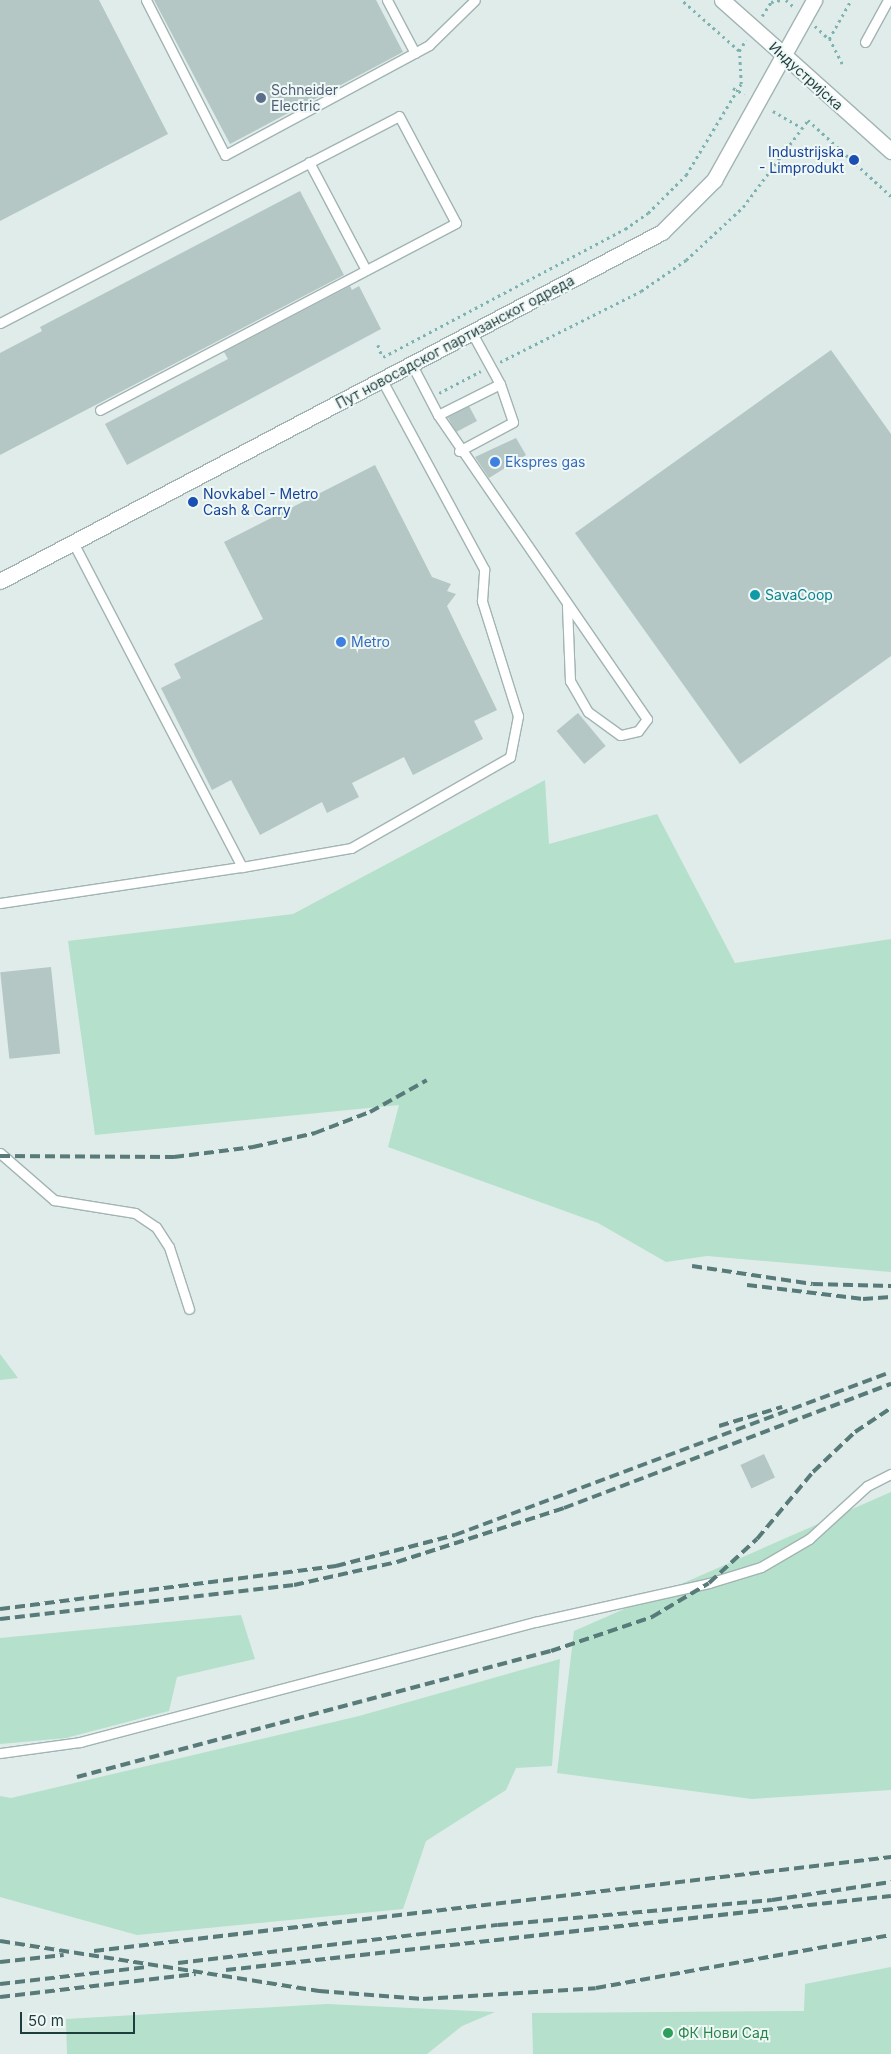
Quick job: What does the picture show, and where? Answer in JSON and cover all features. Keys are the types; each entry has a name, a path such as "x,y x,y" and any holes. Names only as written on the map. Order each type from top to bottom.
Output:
{"street":[{"name":"Индустријска","path":"722,0 891,152"},
{"name":"Пут новосадског партизанског одреда","path":"0,581 610,262 685,212 714,180 814,0"}],"lane":[{"path":"146,0 225,155 429,45 476,0"},
{"path":"387,0 415,53"},
{"path":"865,42 888,0"},
{"path":"0,323 400,116 456,223 100,410"},
{"path":"309,162 366,270"},
{"path":"459,452 513,422 500,384 472,334"},
{"path":"412,365 459,452 567,605 647,719 638,731 620,734 588,712 570,682 567,605"},
{"path":"0,903 242,867 351,848 510,757 518,716 482,601 484,569 382,380"},
{"path":"438,415 500,384"},
{"path":"73,542 242,867"},
{"path":"0,1153 54,1200 135,1213 156,1226 169,1247 189,1309"},
{"path":"0,1753 80,1742 535,1622 710,1583 761,1567 809,1539 866,1486 891,1474"}],"path":[{"path":"383,357 579,255 648,213 686,175 738,91 739,51 681,0"},
{"path":"771,2 781,0"},
{"path":"842,64 829,39 851,0"},
{"path":"733,88 747,96"},
{"path":"773,112 803,128"},
{"path":"429,398 641,291 686,260 743,207 808,120 891,196"}],"green space":[{"path":"545,780 549,844 657,814 735,963 891,939 891,1272 707,1256 666,1262 598,1223 388,1147 399,1105 95,1135 68,941 293,914"},
{"path":"0,1354 18,1378 0,1380"},
{"path":"891,1492 891,1790 752,1799 557,1773 574,1631"},
{"path":"241,1615 255,1659 177,1677 169,1711 66,1738 0,1744 0,1638"},
{"path":"560,1659 552,1766 516,1768 506,1790 426,1841 403,1909 137,1935 0,1897 0,1796 11,1798 359,1716"},
{"name":"ФК Нови Сад","path":"891,1967 891,2054 533,2054 532,2013 804,2011 805,1984"},
{"path":"327,2004 495,2012 462,2026 427,2054 67,2054 66,2019"}],"building":[{"path":"0,0 99,0 168,134 0,221"},
{"name":"Schneider Electric","path":"154,0 376,0 403,52 230,144"},
{"path":"300,191 344,275 0,455 0,353 42,331 40,327"},
{"path":"350,286 352,290 359,286 381,329 127,465 105,424 228,359 224,352"},
{"name":"SavaCoop","path":"831,350 891,434 891,656 740,764 575,533"},
{"path":"469,406 477,421 456,432 448,417"},
{"name":"Ekspres gas","path":"516,438 526,455 489,478 475,457"},
{"name":"Metro","path":"375,465 432,577 451,584 447,591 456,594 447,606 497,710 474,721 483,739 413,775 404,757 352,783 359,797 327,813 322,802 260,835 231,780 212,790 161,688 181,678 174,664 263,619 224,542"},
{"path":"578,713 606,746 584,764 557,731"},
{"path":"51,967 60,1054 9,1059 0,972"},
{"path":"764,1454 775,1478 751,1489 740,1465"}],"railway":[{"path":"0,1156 174,1157 253,1147 315,1133 370,1112 427,1080"},
{"path":"692,1266 813,1284 891,1286"},
{"path":"747,1285 863,1299 891,1297"},
{"path":"0,1609 336,1566 455,1535 891,1372"},
{"path":"0,1619 294,1585 397,1562 564,1508 891,1384"},
{"path":"719,1426 782,1407"},
{"path":"77,1777 551,1651 652,1617 709,1583 757,1539 813,1472 855,1432 891,1408"},
{"path":"94,1951 891,1857"},
{"path":"178,1963 498,1925 772,1900 891,1882"},
{"path":"226,1970 891,1896"},
{"path":"0,1941 319,1991 423,1999 596,1988 891,1935"},
{"path":"0,1962 64,1955"},
{"path":"0,1984 148,1967"},
{"path":"0,1997 196,1974"}],"place":[{"name":"Schneider Electric","path":"261,98"},
{"name":"Industrijska - Limprodukt","path":"854,160"},
{"name":"Ekspres gas","path":"495,462"},
{"name":"Novkabel - Metro Cash & Carry","path":"193,502"},
{"name":"SavaCoop","path":"755,595"},
{"name":"Metro","path":"341,642"},
{"name":"ФК Нови Сад","path":"668,2033"}]}
